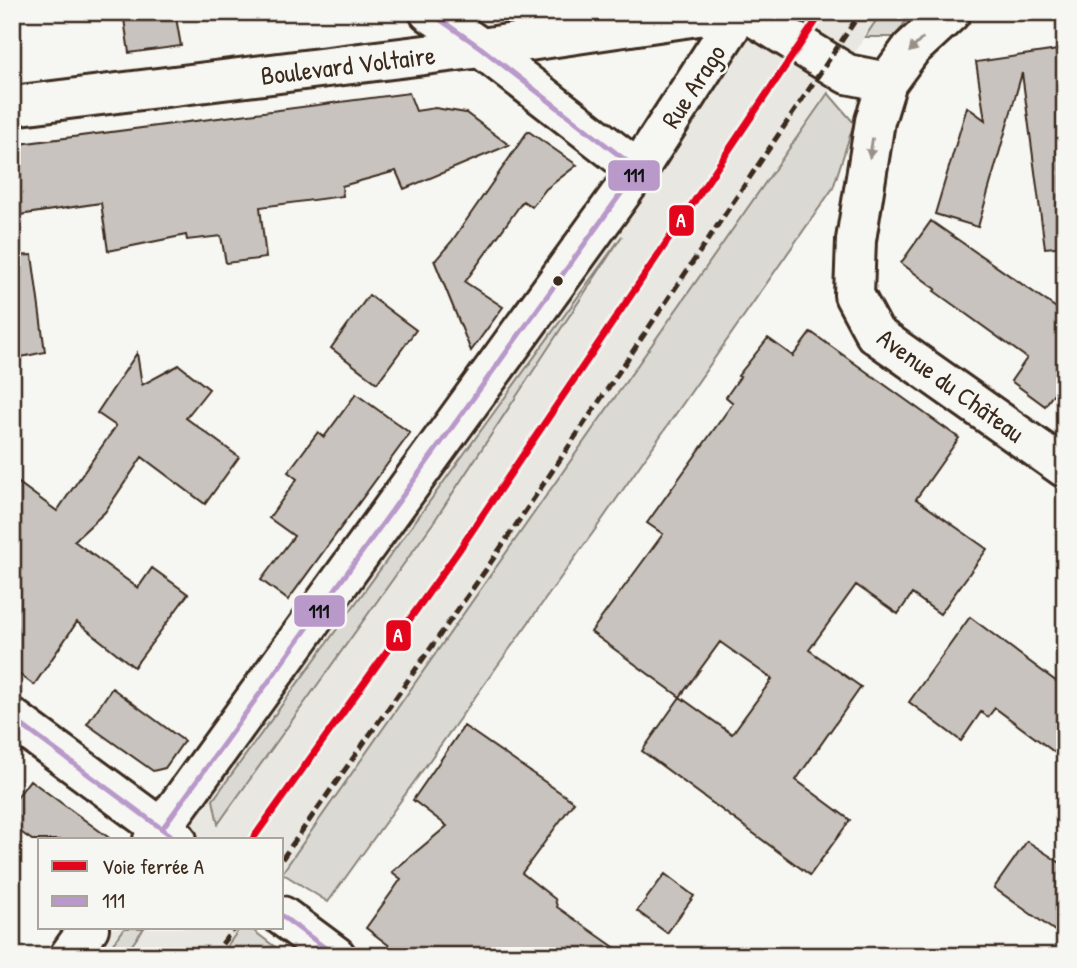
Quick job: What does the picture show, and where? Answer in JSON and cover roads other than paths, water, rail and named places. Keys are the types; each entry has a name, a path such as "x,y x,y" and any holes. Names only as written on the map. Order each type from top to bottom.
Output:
{"street":[{"path":"429,12 481,48 638,170"},
{"name":"Boulevard Voltaire","path":"12,106 481,48 724,12"},
{"name":"Rue Arago","path":"164,836 638,170 740,12"},
{"path":"746,12 847,74 887,82 911,49 950,12"},
{"name":"Avenue du Château","path":"887,82 875,121 856,240 854,295 875,334 1065,468"},
{"path":"12,718 164,836"},
{"path":"284,917 336,956"},
{"path":"69,956 88,930"}],"railway":[{"path":"284,856 485,571 861,12"},
{"path":"213,956 232,930"}],"rail line":[{"name":"A","path":"253,838 457,553 822,12"}]}
